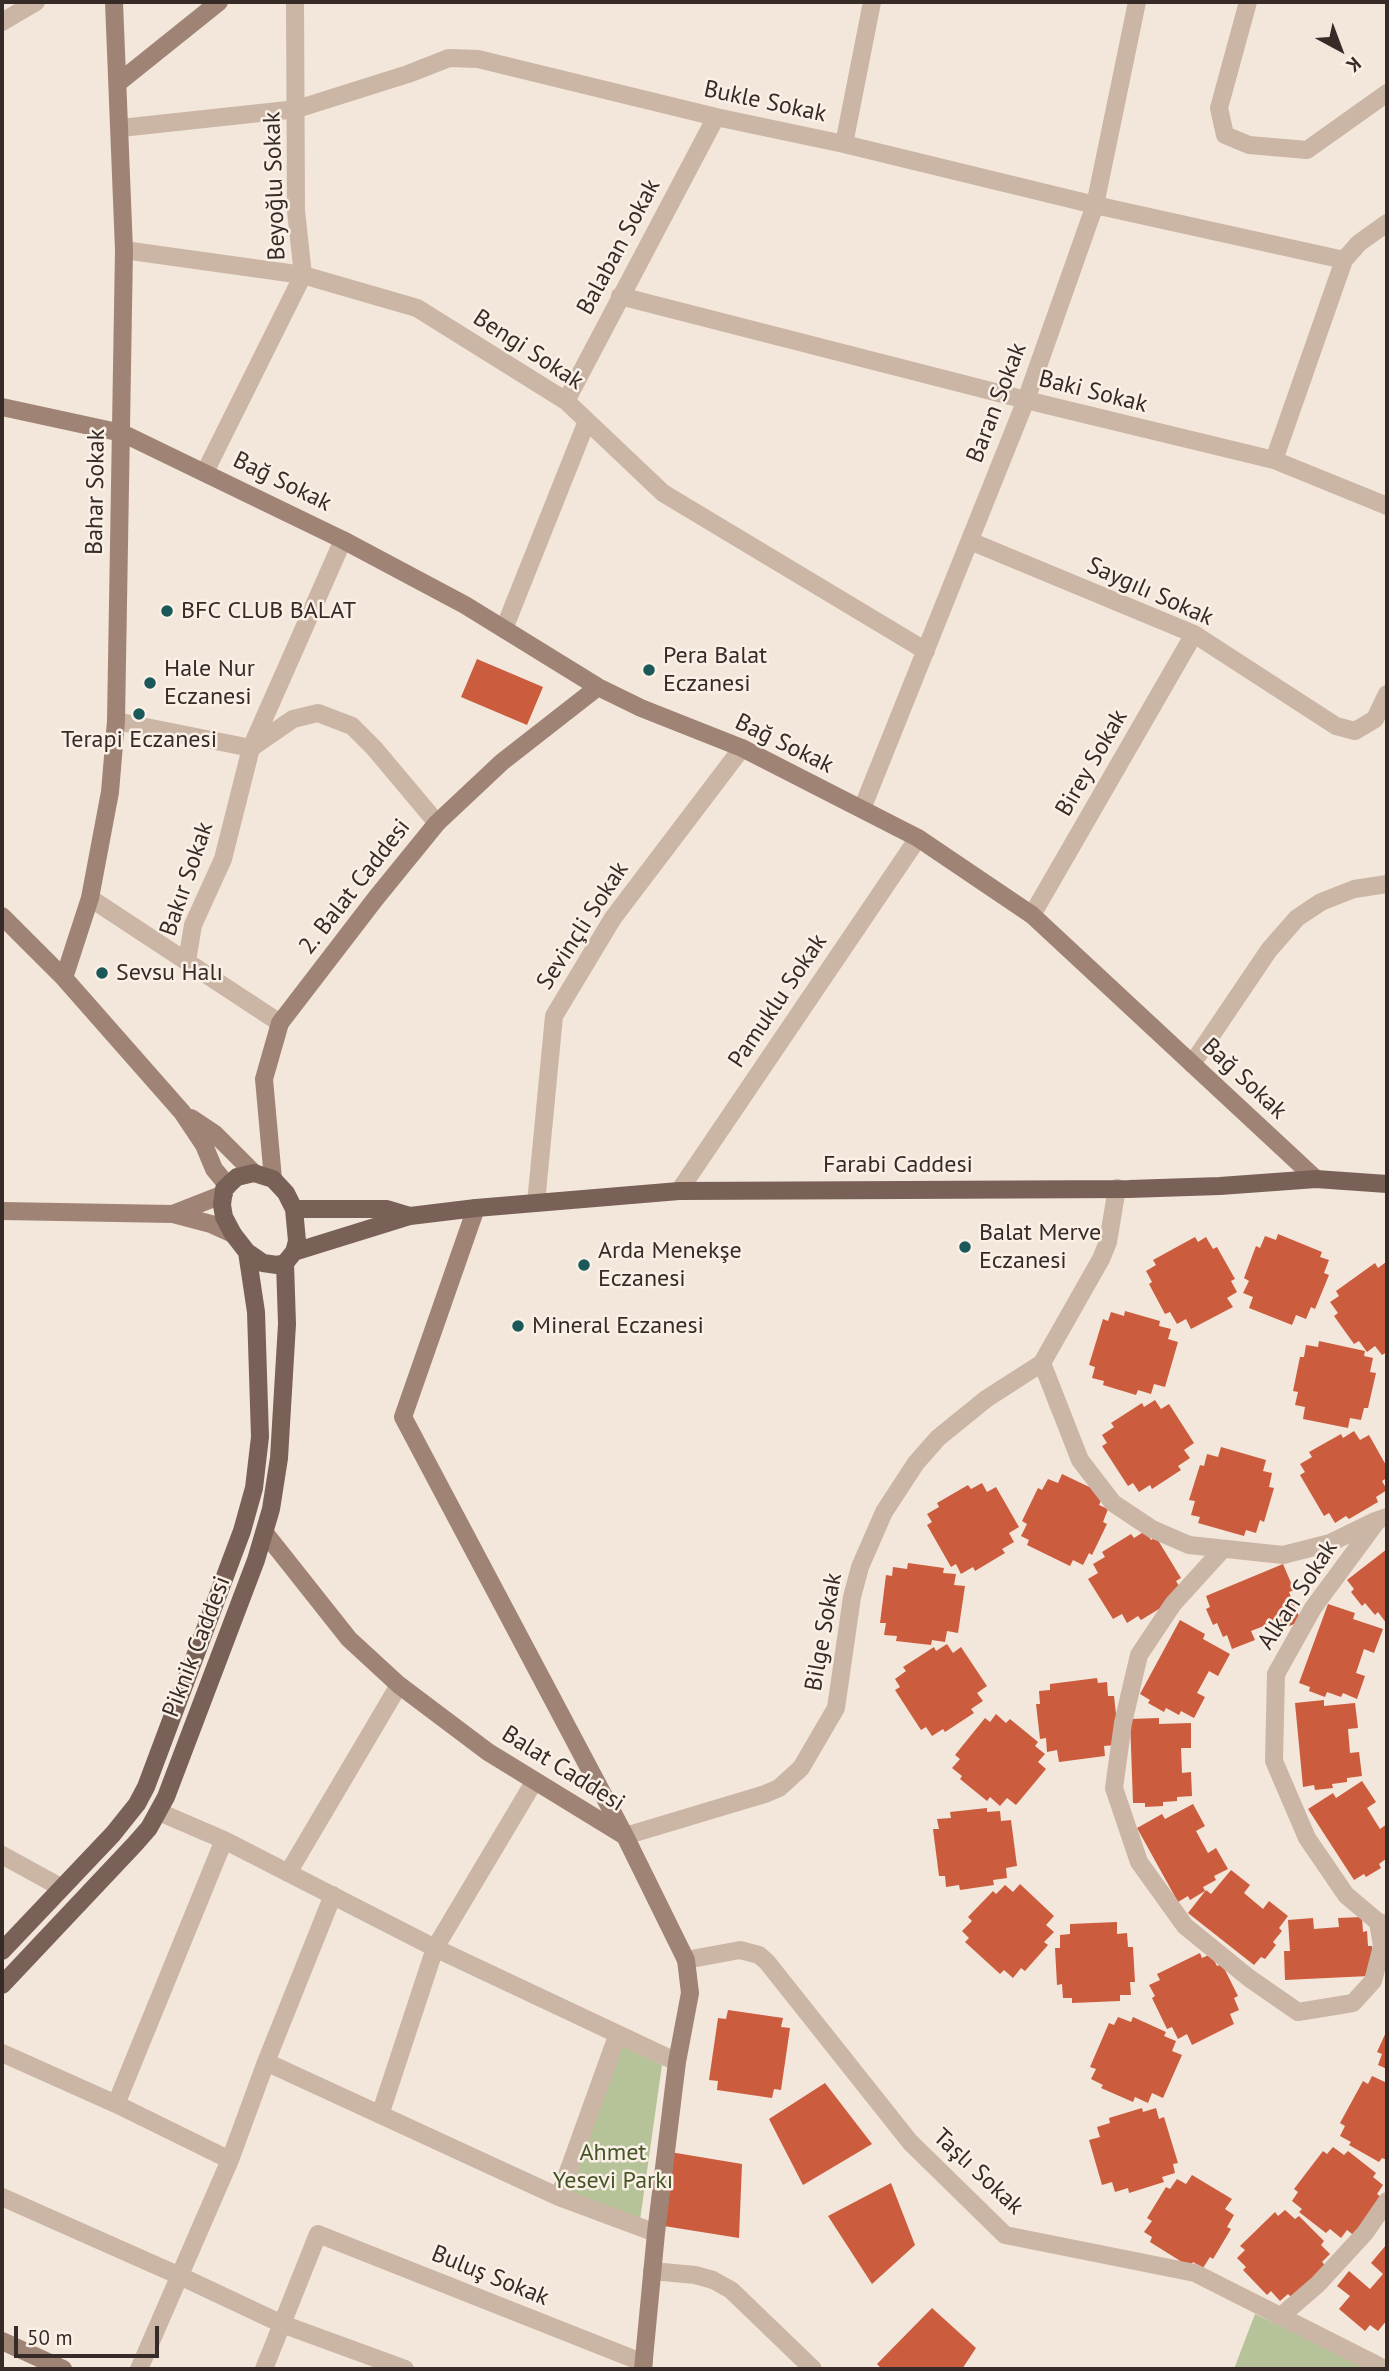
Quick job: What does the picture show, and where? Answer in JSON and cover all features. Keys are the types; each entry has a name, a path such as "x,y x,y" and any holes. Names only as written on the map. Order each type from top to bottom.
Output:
{"main road":[{"path":"289,1258 297,1241 294,1209 286,1193 273,1179 254,1173 237,1177 226,1190 222,1205 224,1217 247,1252 263,1264 277,1265 289,1258 410,1216"},
{"name":"Farabi Caddesi","path":"410,1216 536,1202 679,1191 1117,1188 1220,1186 1316,1179 1387,1184"},
{"path":"294,1209 387,1209 410,1216"},
{"name":"Piknik Caddesi","path":"2,1951 120,1827 146,1787 248,1512 258,1463 260,1437 256,1312 247,1252"},
{"name":"Piknik Caddesi","path":"2,1984 135,1844 159,1812 176,1773 265,1533 276,1484 281,1435 289,1258"}],"street":[{"path":"2,22 36,2"},
{"name":"Bahar Sokak","path":"64,978 90,898 110,792 116,721 124,250 114,2"},
{"path":"118,83 219,2"},
{"name":"Beyoğlu Sokak","path":"205,472 303,275 296,211 295,2"},
{"path":"844,144 872,2"},
{"name":"Baran Sokak","path":"862,809 1026,400 1095,205 1137,2"},
{"path":"1248,2 1219,108 1225,135 1249,145 1307,150 1387,93"},
{"name":"Bukle Sokak","path":"121,128 297,109 408,74 449,58 478,60 1095,205 1344,260"},
{"name":"Balaban Sokak","path":"566,401 716,117"},
{"path":"1273,460 1344,260 1359,243 1387,223"},
{"name":"Bengi Sokak","path":"124,250 303,275 417,308 566,401 663,493 926,651"},
{"name":"Baki Sokak","path":"621,296 1273,460 1387,506"},
{"name":"Bağ Sokak","path":"2,407 122,433 205,472 343,540 465,605 598,688 742,748 918,838 1032,915 1316,1179"},
{"path":"504,629 587,421"},
{"name":"Bakır Sokak","path":"187,961 193,925 223,859 251,748 343,540"},
{"name":"Saygılı Sokak","path":"970,541 1194,634 1336,726 1355,731 1375,719 1387,694"},
{"name":"Birey Sokak","path":"1032,915 1194,634"},
{"name":"2. Balat Caddesi","path":"273,1179 264,1079 281,1023 437,823 502,762 598,688"},
{"path":"116,721 251,748 293,719 318,713 352,726 382,757 437,823"},
{"name":"Sevinçli Sokak","path":"536,1202 554,1016 612,918 742,748"},
{"name":"Pamuklu Sokak","path":"679,1191 918,838"},
{"path":"1192,1064 1269,950 1297,918 1321,902 1354,889 1387,884"},
{"path":"90,898 281,1023"},
{"path":"2,916 64,978 182,1112 204,1145 226,1190 173,1214"},
{"path":"182,1112 215,1134 254,1173"},
{"name":"Bilge Sokak","path":"625,1836 765,1794 779,1788 801,1768 836,1708 852,1597 871,1537 884,1512 910,1471 938,1438 986,1399 1042,1363 1101,1259 1108,1242 1117,1188"},
{"path":"475,1208 403,1417 625,1836"},
{"path":"2,1210 173,1214 211,1224 233,1234"},
{"path":"1042,1363 1080,1460 1113,1503 1152,1529 1189,1545 1283,1555 1330,1543 1383,1518"},
{"name":"Alkan Sokak","path":"1382,1923 1346,1895 1307,1838 1275,1761 1276,1674 1313,1608 1383,1518"},
{"name":"Balat Caddesi","path":"265,1533 349,1639 399,1685 488,1752 625,1836 686,1960 690,1993 677,2062 656,2233 644,2366"},
{"path":"1223,1549 1173,1604 1139,1655 1123,1723 1114,1788 1139,1862 1185,1926 1249,1978 1298,2012 1353,2003 1373,1981 1382,1946 1382,1923"},
{"path":"288,1873 399,1685"},
{"path":"380,2115 435,1948 534,1782"},
{"path":"159,1812 224,1840 435,1948 677,2062"},
{"path":"116,2104 224,1840"},
{"path":"2,1855 62,1888"},
{"path":"139,2369 230,2160 333,1895"},
{"name":"Taşlı Sokak","path":"686,1960 740,1950 759,1955 910,2142 1005,2235 1195,2273 1385,2369"},
{"path":"559,2197 617,2036"},
{"path":"2,2053 116,2104 230,2160"},
{"path":"266,2062 559,2197 656,2233"},
{"path":"2,2197 282,2324 405,2369"},
{"path":"1280,2316 1318,2284 1365,2233 1387,2201"},
{"name":"Buluş Sokak","path":"282,2324 318,2234 644,2366"},
{"path":"652,2272 695,2274 731,2290 813,2369"},
{"path":"264,2369 282,2324"},
{"path":"2,2341 53,2367"}],"green space":[{"name":"Ahmet Yesevi Parkı","path":"619,2044 662,2065 640,2220 566,2194"},
{"path":"1255,2314 1374,2369 1234,2369"}],"building":[{"path":"477,659 543,687 527,725 461,697"},
{"path":"1278,1234 1322,1252 1320,1257 1329,1260 1324,1273 1329,1275 1315,1309 1311,1307 1306,1319 1296,1315 1292,1325 1249,1308 1253,1297 1243,1293 1249,1281 1244,1278 1256,1246 1260,1248 1265,1236 1276,1240"},
{"path":"1195,1237 1198,1242 1206,1237 1213,1249 1217,1247 1235,1279 1231,1281 1237,1292 1227,1298 1233,1307 1191,1329 1186,1319 1177,1324 1170,1312 1165,1314 1149,1284 1152,1282 1146,1271 1156,1265 1153,1260"},
{"path":"1386,1262 1387,1352 1382,1355 1375,1346 1367,1352 1359,1341 1354,1344 1334,1316 1338,1313 1330,1302 1339,1296 1336,1291 1375,1263 1378,1268"},
{"path":"1125,1311 1160,1321 1159,1326 1171,1329 1168,1339 1178,1342 1165,1387 1154,1384 1151,1394 1138,1390 1136,1395 1103,1385 1104,1381 1092,1378 1095,1367 1089,1365 1103,1319 1108,1321 1111,1312 1124,1316"},
{"path":"1319,1341 1365,1351 1364,1356 1373,1358 1370,1372 1376,1373 1368,1408 1364,1408 1361,1420 1350,1418 1348,1428 1303,1419 1305,1407 1295,1405 1298,1392 1293,1391 1300,1357 1304,1357 1306,1345 1318,1347"},
{"path":"1155,1400 1161,1409 1169,1404 1194,1443 1184,1450 1190,1458 1178,1466 1181,1470 1152,1489 1150,1485 1139,1492 1133,1483 1128,1486 1102,1446 1107,1443 1102,1435 1114,1427 1111,1423 1142,1403 1144,1407"},
{"path":"1354,1431 1360,1440 1369,1435 1387,1467 1387,1478 1382,1481 1387,1490 1376,1497 1378,1502 1349,1519 1346,1516 1335,1523 1329,1513 1324,1516 1300,1475 1305,1472 1300,1464 1312,1457 1309,1452 1341,1434 1343,1438"},
{"path":"1221,1447 1266,1460 1263,1471 1272,1473 1269,1487 1274,1488 1264,1522 1260,1520 1256,1533 1246,1530 1244,1536 1198,1523 1200,1517 1191,1515 1195,1501 1189,1500 1200,1465 1204,1466 1207,1454 1218,1457"},
{"path":"1062,1474 1104,1494 1099,1505 1108,1509 1103,1522 1107,1524 1092,1555 1089,1553 1083,1565 1073,1560 1070,1566 1027,1545 1029,1540 1021,1536 1027,1524 1022,1521 1038,1488 1042,1490 1048,1479 1058,1483"},
{"path":"982,1483 987,1492 996,1487 1019,1527 1009,1533 1014,1542 1002,1549 1005,1553 975,1571 973,1567 961,1574 956,1564 951,1567 927,1525 932,1522 927,1514 939,1507 937,1503 968,1485 971,1489"},
{"path":"1145,1531 1151,1540 1156,1537 1181,1578 1176,1581 1181,1589 1172,1601 1141,1620 1138,1616 1127,1623 1122,1614 1113,1619 1088,1579 1098,1573 1093,1564 1105,1557 1102,1552 1131,1534 1134,1538"},
{"path":"1387,1549 1387,1624 1378,1612 1375,1615 1365,1603 1362,1606 1351,1592 1354,1589 1347,1580"},
{"path":"908,1563 944,1568 943,1573 956,1574 954,1585 965,1586 958,1633 947,1631 945,1642 932,1640 931,1645 896,1641 897,1636 884,1635 886,1623 880,1623 886,1575 892,1576 893,1567 907,1569"},
{"path":"1283,1564 1294,1590 1289,1592 1301,1621 1278,1631 1274,1622 1251,1631 1255,1640 1232,1649 1227,1635 1223,1637 1217,1623 1213,1625 1206,1609 1210,1607 1206,1596"},
{"path":"1328,1604 1355,1613 1353,1619 1383,1629 1374,1653 1364,1649 1356,1673 1365,1676 1357,1699 1343,1693 1341,1697 1327,1692 1325,1697 1309,1691 1310,1687 1299,1683"},
{"path":"1180,1620 1205,1634 1203,1639 1230,1654 1218,1676 1209,1671 1197,1693 1205,1697 1194,1718 1181,1711 1179,1715 1166,1708 1164,1712 1148,1703 1150,1700 1140,1694"},
{"path":"947,1644 953,1653 961,1647 987,1686 977,1693 983,1701 971,1709 974,1713 945,1732 943,1729 932,1736 926,1727 921,1730 895,1690 900,1687 895,1679 906,1671 903,1667 934,1647 936,1651"},
{"path":"1097,1678 1098,1683 1107,1682 1108,1696 1114,1696 1118,1732 1115,1745 1104,1746 1105,1756 1059,1762 1057,1750 1047,1752 1046,1738 1040,1739 1036,1704 1040,1704 1039,1691 1050,1690 1050,1684"},
{"path":"1324,1700 1324,1706 1355,1703 1358,1728 1348,1729 1350,1753 1359,1752 1362,1776 1332,1784 1333,1788 1315,1790 1314,1785 1303,1787 1295,1703"},
{"path":"996,1714 1006,1723 1010,1719 1038,1742 1035,1746 1045,1754 1038,1762 1046,1769 1016,1805 1007,1798 1000,1806 990,1797 987,1801 960,1779 962,1776 952,1768 960,1759 955,1755 985,1718 990,1722"},
{"path":"1159,1718 1159,1724 1191,1723 1191,1748 1181,1748 1182,1773 1191,1772 1192,1796 1177,1797 1177,1801 1163,1802 1163,1806 1145,1807 1145,1803 1133,1803 1130,1719"},
{"path":"1362,1781 1376,1802 1367,1808 1380,1829 1387,1824 1387,1858 1379,1864 1381,1868 1366,1877 1364,1874 1354,1880 1308,1809 1333,1793 1336,1798"},
{"path":"1193,1804 1205,1826 1196,1831 1208,1853 1216,1848 1228,1869 1214,1876 1216,1880 1203,1887 1205,1891 1190,1900 1188,1896 1178,1902 1137,1828 1162,1814 1165,1819"},
{"path":"987,1808 987,1812 1000,1811 1001,1821 1011,1820 1017,1866 1006,1868 1007,1878 993,1880 994,1885 960,1890 959,1885 946,1887 945,1876 939,1876 933,1829 939,1829 937,1819 951,1818 950,1812"},
{"path":"1231,1870 1250,1885 1244,1893 1263,1909 1269,1901 1288,1916 1279,1928 1282,1931 1273,1942 1276,1945 1265,1959 1261,1957 1254,1965 1188,1913 1206,1890 1211,1894"},
{"path":"1020,1884 1054,1916 1046,1925 1054,1932 1044,1942 1048,1945 1025,1971 1021,1968 1013,1978 1004,1970 1000,1974 965,1942 969,1938 962,1931 972,1921 968,1917 993,1891 996,1894 1005,1885 1013,1892"},
{"path":"1362,1917 1363,1932 1367,1931 1368,1946 1372,1946 1373,1964 1369,1976 1285,1980 1284,1951 1290,1951 1288,1920 1313,1918 1314,1929 1339,1927 1338,1918"},
{"path":"1117,1922 1117,1934 1127,1933 1128,1947 1133,1947 1135,1982 1130,1982 1131,1995 1120,1995 1120,2001 1072,2003 1072,1998 1063,1998 1062,1984 1057,1985 1055,1948 1060,1948 1060,1935 1070,1934 1070,1924"},
{"path":"1200,1953 1202,1958 1211,1954 1217,1966 1222,1964 1238,1996 1234,1998 1239,2010 1230,2014 1234,2024 1192,2045 1187,2034 1178,2039 1172,2027 1167,2029 1152,1998 1155,1996 1149,1985 1160,1980 1157,1974"},
{"path":"728,2010 783,2018 781,2027 790,2028 781,2090 774,2089 772,2098 717,2090 718,2081 709,2080 718,2018 726,2019"},
{"path":"1118,2017 1131,2022 1133,2017 1166,2032 1164,2036 1176,2041 1172,2051 1182,2055 1163,2098 1152,2093 1148,2103 1135,2097 1133,2102 1101,2088 1103,2085 1091,2079 1096,2069 1090,2067 1109,2023 1114,2025"},
{"path":"1387,2030 1387,2069 1378,2065 1382,2054 1377,2052"},
{"path":"1372,2076 1385,2082 1387,2078 1387,2160 1382,2158 1379,2162 1349,2145 1351,2142 1340,2136 1345,2126 1340,2123 1363,2081 1368,2084"},
{"path":"825,2083 872,2144 803,2185 769,2119"},
{"path":"1142,2108 1143,2112 1156,2108 1159,2119 1164,2117 1178,2163 1173,2164 1175,2173 1162,2177 1164,2182 1129,2193 1128,2188 1115,2192 1112,2182 1102,2185 1089,2140 1100,2137 1097,2127 1110,2123 1109,2118"},
{"path":"1333,2147 1344,2155 1348,2151 1376,2173 1373,2177 1383,2185 1377,2194 1385,2200 1356,2237 1347,2230 1341,2238 1330,2229 1326,2233 1299,2212 1302,2209 1292,2201 1298,2192 1294,2189 1323,2151 1327,2154"},
{"path":"670,2152 742,2164 739,2238 664,2226"},
{"path":"1192,2175 1232,2199 1225,2209 1234,2215 1227,2227 1231,2229 1213,2259 1210,2257 1203,2268 1193,2262 1190,2267 1150,2242 1152,2237 1144,2232 1152,2221 1147,2218 1166,2187 1170,2189 1177,2179 1186,2184"},
{"path":"891,2183 915,2245 872,2284 828,2216"},
{"path":"1285,2210 1295,2219 1299,2216 1324,2241 1321,2245 1330,2254 1322,2262 1329,2269 1296,2302 1288,2294 1280,2301 1271,2291 1267,2295 1243,2270 1246,2267 1237,2258 1245,2250 1240,2246 1275,2212 1278,2216"},
{"path":"1387,2244 1387,2320 1378,2331 1370,2325 1365,2331 1339,2309 1350,2296 1337,2286 1349,2271 1370,2289 1383,2274 1371,2263"},
{"path":"932,2308 976,2348 962,2369 882,2369 877,2364"}],"place":[{"name":"BFC CLUB BALAT","path":"167,611"},
{"name":"Pera Balat Eczanesi","path":"649,670"},
{"name":"Hale Nur Eczanesi","path":"150,683"},
{"name":"Terapi Eczanesi","path":"139,714"},
{"name":"Sevsu Halı","path":"102,973"},
{"name":"Balat Merve Eczanesi","path":"965,1247"},
{"name":"Arda Menekşe Eczanesi","path":"584,1265"},
{"name":"Mineral Eczanesi","path":"518,1326"}]}
